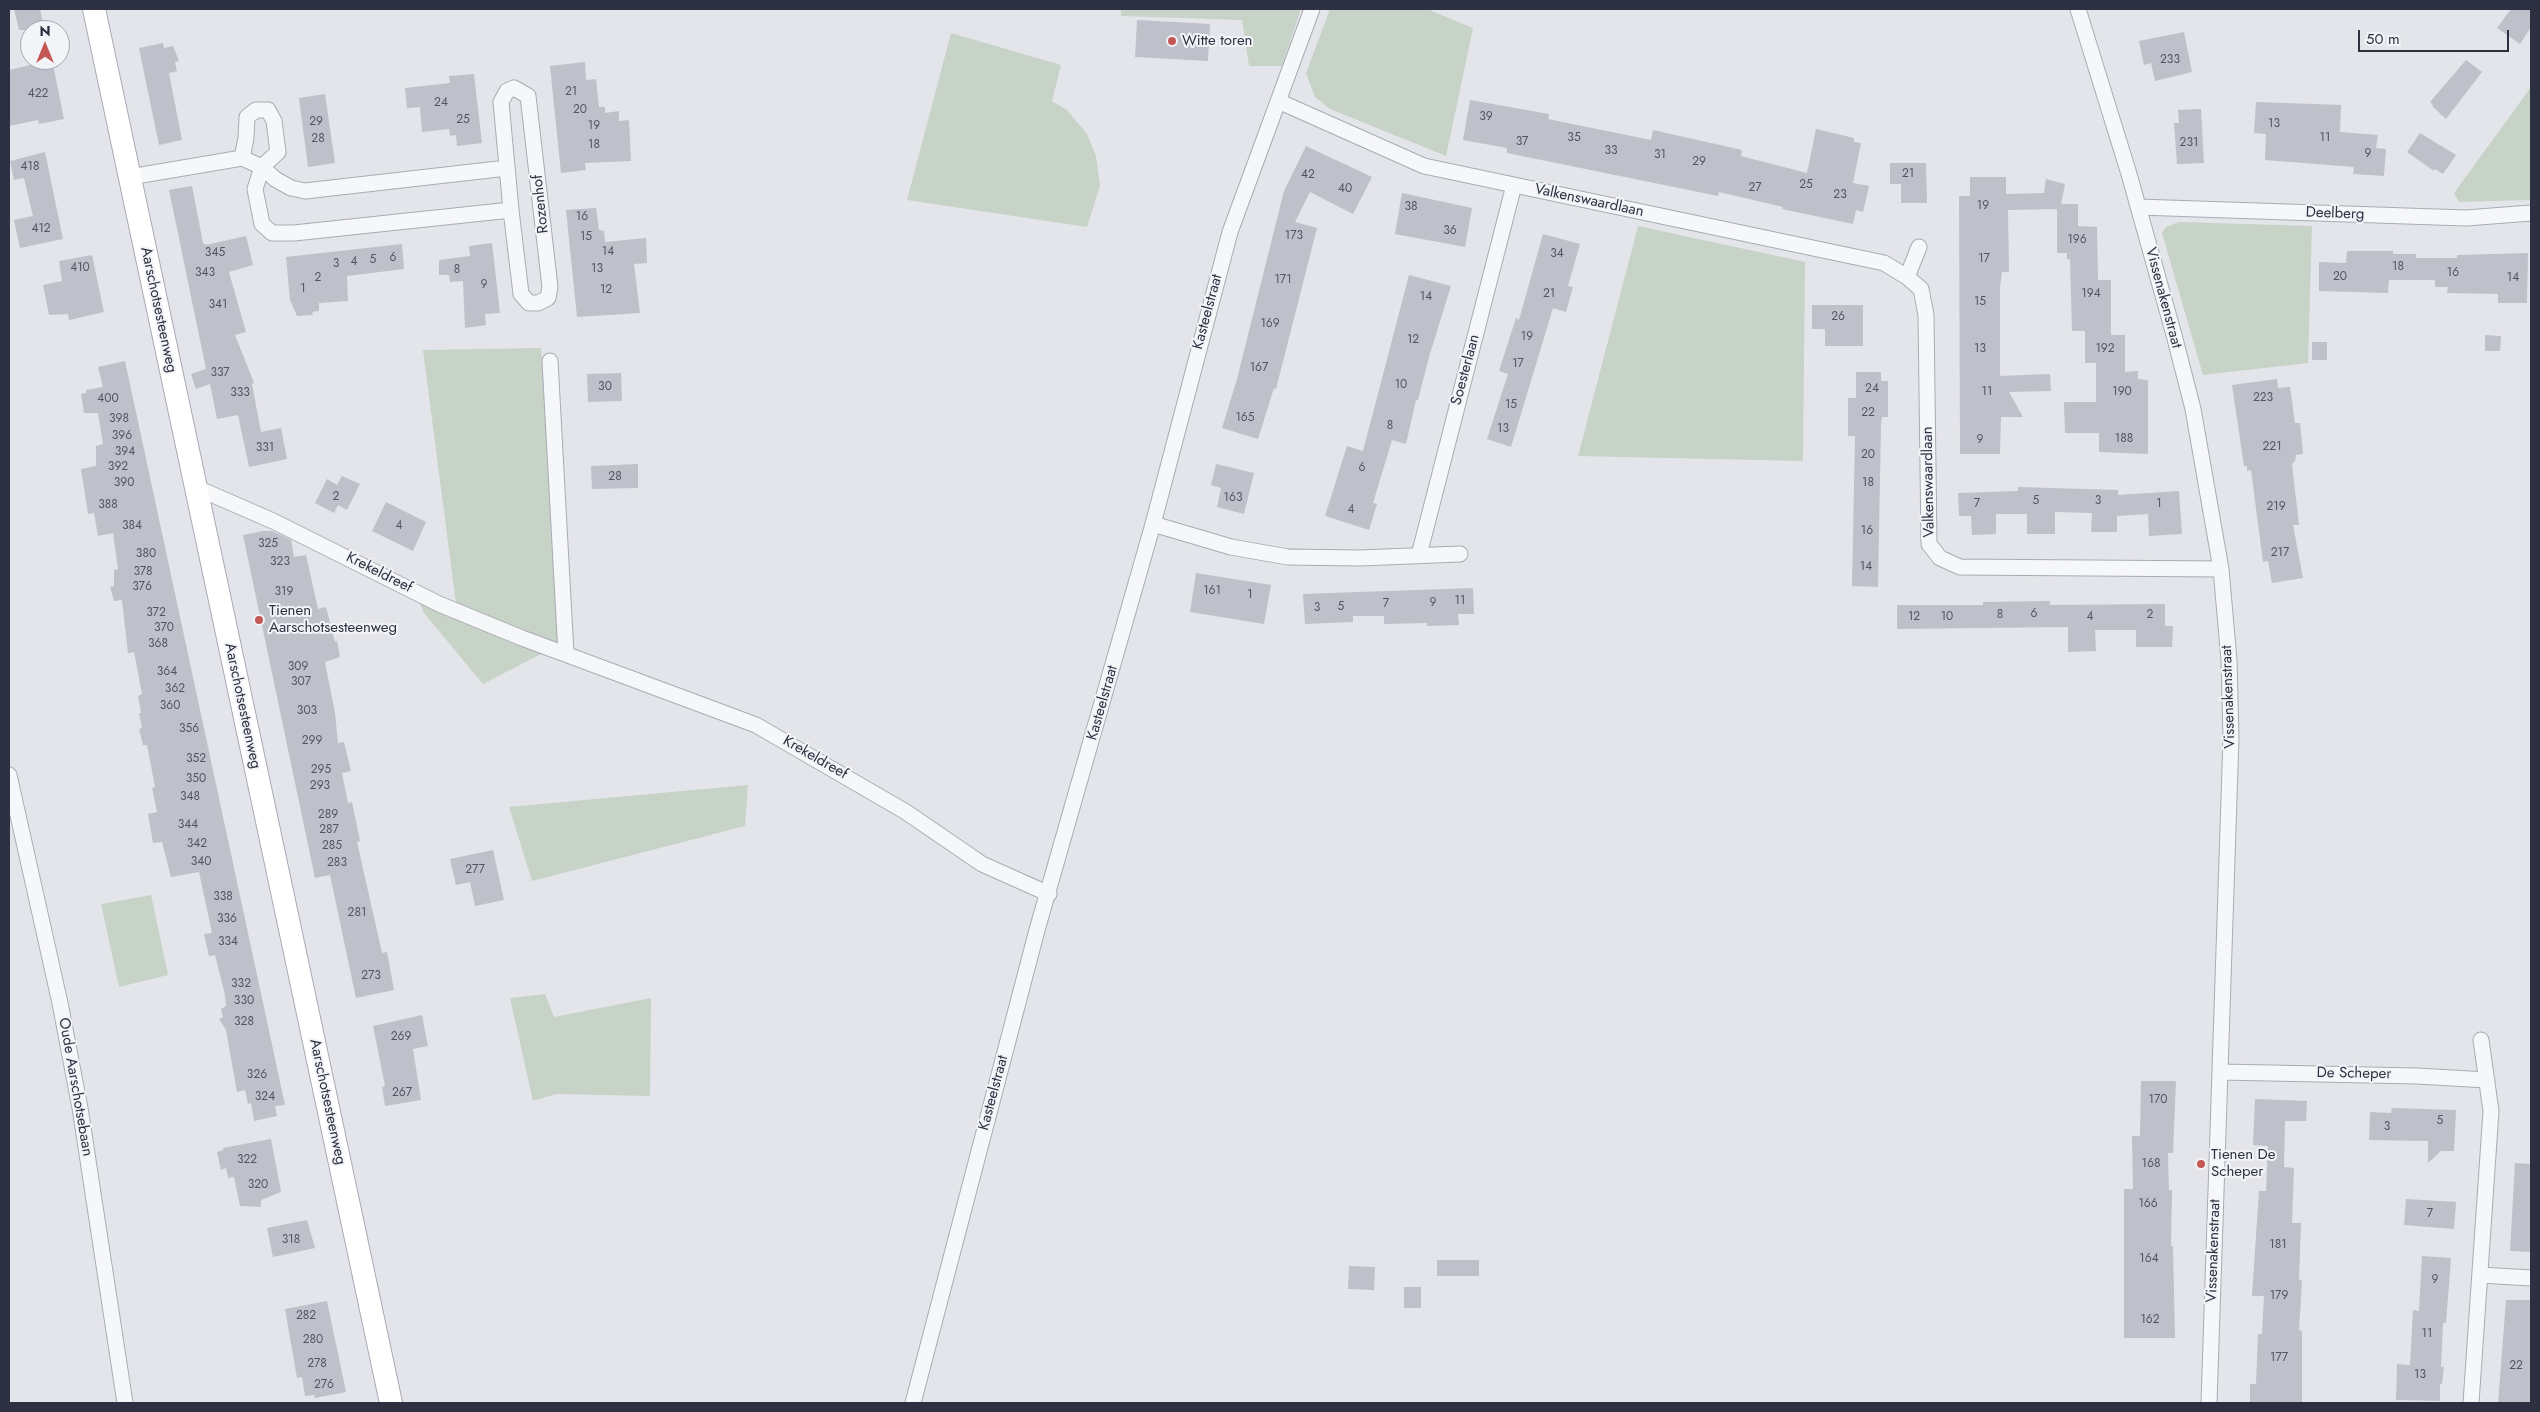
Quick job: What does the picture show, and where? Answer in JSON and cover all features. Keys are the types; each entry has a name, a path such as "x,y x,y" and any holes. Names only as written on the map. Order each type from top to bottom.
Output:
{"main road":[{"name":"Aarschotsesteenweg","path":"94,9 391,1403"}],"street":[{"name":"Kasteelstraat","path":"913,1403 1049,894 1153,524 1230,232 1312,9"},
{"name":"Vissenakenstraat","path":"2078,9 2138,207 2192,408 2221,569 2229,660 2231,738 2209,1403"},
{"name":"Rozenhof","path":"514,88 522,90 528,96 550,287 548,298 538,303 529,303 521,294 507,168 502,102 507,91 514,88"},
{"name":"Valkenswaardlaan","path":"1278,101 1424,166 1884,263 1907,277 1921,289 1926,315 1929,544 1940,558 1960,567 2221,569"},
{"name":"Rozenhof","path":"242,158 246,138 247,117 256,110 268,110 274,120 278,152 262,167 255,189 262,224 272,233 294,233 511,210"},
{"path":"130,177 242,158 262,167 291,188 305,191 507,168"},
{"name":"Soesterlaan","path":"1419,555 1514,185"},
{"name":"Deelberg","path":"2138,207 2466,218 2531,213"},
{"path":"1907,277 1919,247"},
{"path":"550,361 566,654"},
{"name":"Krekeldreef","path":"195,487 273,521 439,604 566,654 756,724 906,812 982,864 1049,894"},
{"path":"1153,524 1231,547 1288,557 1360,558 1460,554"},
{"name":"Oude Aarschotsebaan","path":"9,775 58,994 78,1098 125,1403"},
{"path":"2471,1403 2491,1111 2480,1040"},
{"name":"De Scheper","path":"2221,1072 2417,1076 2487,1080"},
{"path":"2480,1275 2531,1278"}],"green space":[{"path":"1121,9 1301,9 1282,66 1249,66 1242,20 1121,16"},
{"path":"1330,9 1427,9 1473,28 1446,156 1330,109 1315,97 1306,73"},
{"path":"951,33 1061,65 1052,101 1067,110 1087,134 1096,156 1100,186 1087,227 907,200"},
{"path":"2531,87 2531,200 2459,202 2454,193"},
{"path":"2180,222 2312,226 2308,363 2203,375 2162,233 2166,227"},
{"path":"1638,226 1805,262 1803,461 1578,456"},
{"path":"541,348 559,643 456,604 423,350"},
{"path":"420,604 427,604 545,652 483,684 424,613"},
{"path":"748,785 745,826 532,881 509,807"},
{"path":"151,895 168,975 119,987 101,904"},
{"path":"545,994 554,1017 651,998 650,1096 556,1094 533,1101 510,998"}],"building":[{"path":"14,9 40,9 42,20 20,20 19,30"},
{"path":"2511,9 2531,9 2531,27 2520,44 2497,28"},
{"name":"Witte toren","path":"1137,20 1210,24 1208,61 1135,57"},
{"path":"2184,32 2192,72 2155,81 2151,63 2144,65 2139,41"},
{"path":"163,43 164,48 173,46 179,61 175,62 177,71 169,73 182,140 159,145 139,48"},
{"path":"2466,60 2482,72 2446,119 2430,102"},
{"path":"585,62 586,80 596,79 599,107 605,107 605,113 619,111 619,121 629,120 631,161 585,163 586,170 561,173 550,66"},
{"path":"20,67 20,70 54,70 64,119 39,124 38,120 9,126 9,70"},
{"path":"474,74 482,143 457,146 456,135 450,136 449,129 422,132 420,107 407,108 405,88 450,83 449,76"},
{"path":"325,94 335,163 308,167 299,98"},
{"path":"1470,100 1549,114 1548,119 1651,140 1653,130 1742,150 1741,156 1807,173 1816,129 1854,138 1854,142 1861,143 1853,183 1869,186 1863,212 1856,210 1853,224 1782,209 1783,207 1719,192 1718,196 1507,153 1507,148 1463,140"},
{"path":"2256,102 2341,105 2340,132 2378,135 2376,148 2386,149 2384,176 2353,174 2354,167 2265,160 2266,134 2254,133"},
{"path":"2201,109 2204,163 2177,164 2174,123 2179,123 2178,110"},
{"path":"2420,133 2456,155 2443,174 2435,169 2434,171 2407,152"},
{"path":"1306,146 1372,177 1353,214 1310,192 1295,222 1317,228 1276,389 1274,388 1258,439 1222,428 1237,379 1284,191"},
{"path":"45,152 63,239 20,248 14,220 33,216 24,178 14,180 10,161"},
{"path":"1890,163 1926,163 1927,203 1901,203 1901,184 1890,184"},
{"path":"1970,177 2006,177 2006,194 2044,193 2046,179 2065,184 2061,204 2078,204 2078,226 2097,227 2098,280 2111,280 2111,335 2125,335 2125,372 2138,371 2138,379 2148,380 2148,454 2099,452 2099,433 2065,433 2064,402 2096,402 2096,363 2085,363 2085,331 2072,331 2070,259 2067,259 2067,253 2057,253 2057,209 2008,210 2009,272 2002,272 2000,287 2000,376 2050,374 2051,391 2009,392 2023,417 2001,417 2000,454 1960,454 1959,196 1970,196"},
{"path":"192,186 203,243 206,245 246,236 253,265 229,272 246,332 235,335 254,383 252,384 261,432 281,428 287,459 249,467 238,415 217,419 210,384 196,389 191,374 206,369 169,190"},
{"path":"1402,193 1472,208 1465,247 1395,234"},
{"path":"596,208 599,230 604,231 605,242 646,238 647,263 634,264 640,313 577,317 566,210"},
{"path":"1543,234 1580,244 1568,286 1573,287 1566,312 1553,308 1511,447 1487,439 1508,374 1499,371 1516,318 1519,320"},
{"path":"492,243 500,313 485,314 486,325 465,328 463,281 450,282 449,275 439,275 439,260 470,256 469,246"},
{"path":"402,244 404,269 347,276 348,301 319,303 319,311 312,312 313,315 297,316 290,300 286,257"},
{"path":"2347,251 2393,251 2393,254 2416,254 2416,258 2457,258 2457,255 2528,253 2527,303 2498,303 2498,294 2447,293 2448,287 2435,287 2435,280 2389,280 2388,293 2319,291 2319,262 2346,263"},
{"path":"92,255 104,312 69,320 68,314 49,315 43,285 62,281 59,261"},
{"path":"1409,275 1451,286 1418,400 1416,400 1406,444 1392,440 1373,503 1377,504 1369,530 1325,516 1347,446 1363,451"},
{"path":"1812,305 1863,305 1863,346 1825,346 1825,329 1812,329"},
{"path":"2485,335 2501,336 2500,351 2485,351"},
{"path":"2312,342 2327,342 2327,360 2312,360"},
{"path":"125,361 285,1105 275,1106 277,1116 254,1121 251,1103 248,1104 245,1090 237,1092 226,1030 219,1019 223,1017 221,1009 226,1006 225,995 215,955 209,956 204,934 212,933 199,872 171,877 162,842 153,843 148,814 157,812 152,788 155,787 147,745 143,745 139,729 142,728 138,696 142,694 134,652 128,653 122,600 114,601 110,587 114,586 114,570 118,569 113,533 98,536 94,513 88,514 81,469 96,466 96,446 103,444 98,413 84,413 81,394 86,393 86,390 103,387 98,367"},
{"path":"1856,372 1881,372 1881,381 1888,381 1888,417 1882,417 1881,425 1878,587 1852,586 1855,436 1848,436 1848,398 1856,398"},
{"path":"621,373 622,401 588,402 587,374"},
{"path":"2277,379 2278,388 2290,387 2295,423 2300,423 2303,454 2296,455 2295,461 2292,464 2299,525 2293,525 2303,578 2272,583 2268,561 2263,562 2251,470 2247,471 2247,466 2244,466 2232,385"},
{"path":"638,464 638,488 592,489 591,466"},
{"path":"1216,464 1254,473 1244,514 1217,507 1221,488 1211,485"},
{"path":"342,476 360,484 347,510 338,505 334,513 315,503 327,479 337,485"},
{"path":"2018,487 2118,490 2118,495 2179,491 2182,534 2149,536 2148,514 2117,516 2117,532 2091,532 2092,513 2055,512 2055,534 2027,534 2027,514 1996,514 1996,534 1972,535 1971,516 1959,516 1958,493 2018,491"},
{"path":"386,502 426,522 413,551 372,531"},
{"path":"272,531 291,540 294,557 306,555 318,609 326,607 335,642 337,641 340,657 325,662 335,713 338,743 344,742 351,771 342,773 348,803 352,802 360,841 357,842 382,953 387,952 394,990 356,998 330,875 315,878 243,535"},
{"path":"1196,573 1271,585 1264,624 1190,612"},
{"path":"1473,588 1474,614 1458,614 1459,625 1427,626 1427,623 1384,624 1384,616 1353,616 1353,622 1305,624 1303,594"},
{"path":"2050,601 2050,605 2165,604 2165,626 2173,626 2172,647 2136,647 2136,630 2095,630 2096,651 2068,652 2068,627 1897,629 1897,605 1983,605 1983,602"},
{"path":"493,850 504,900 475,906 470,882 456,885 450,859"},
{"path":"422,1015 428,1046 413,1049 421,1100 385,1106 382,1087 385,1086 373,1026"},
{"path":"2141,1081 2176,1081 2173,1153 2168,1153 2169,1190 2172,1190 2171,1246 2173,1246 2175,1338 2124,1338 2124,1189 2133,1189 2132,1136 2140,1136"},
{"path":"2255,1099 2307,1101 2306,1121 2285,1121 2284,1167 2294,1168 2292,1223 2301,1223 2299,1280 2302,1280 2299,1330 2302,1331 2302,1403 2250,1403 2250,1384 2256,1384 2258,1334 2262,1334 2264,1296 2252,1296 2259,1191 2266,1191 2268,1146 2253,1145"},
{"path":"2392,1108 2456,1110 2454,1151 2441,1151 2428,1163 2428,1141 2369,1140 2370,1112 2391,1113"},
{"path":"271,1139 281,1192 261,1200 261,1207 240,1206 234,1177 228,1178 226,1168 221,1170 217,1152 223,1150 223,1148"},
{"path":"2515,1163 2531,1164 2531,1252 2510,1251"},
{"path":"2406,1199 2456,1202 2454,1229 2404,1225"},
{"path":"307,1220 315,1248 273,1257 267,1228"},
{"path":"2422,1256 2451,1258 2446,1323 2443,1323 2441,1367 2444,1367 2442,1384 2440,1384 2440,1401 2396,1400 2397,1364 2410,1365 2413,1310 2419,1311"},
{"path":"1437,1260 1479,1260 1479,1276 1437,1276"},
{"path":"1349,1266 1375,1267 1374,1290 1348,1289"},
{"path":"1404,1287 1421,1287 1421,1308 1404,1308"},
{"path":"2506,1300 2531,1300 2531,1403 2498,1403"},
{"path":"327,1301 346,1392 315,1398 314,1395 305,1396 302,1377 297,1378 285,1309"}],"place":[{"name":"Witte toren","path":"1172,41"},
{"name":"Tienen Aarschotsesteenweg","path":"259,620"},
{"name":"Tienen De Scheper","path":"2201,1164"}]}
